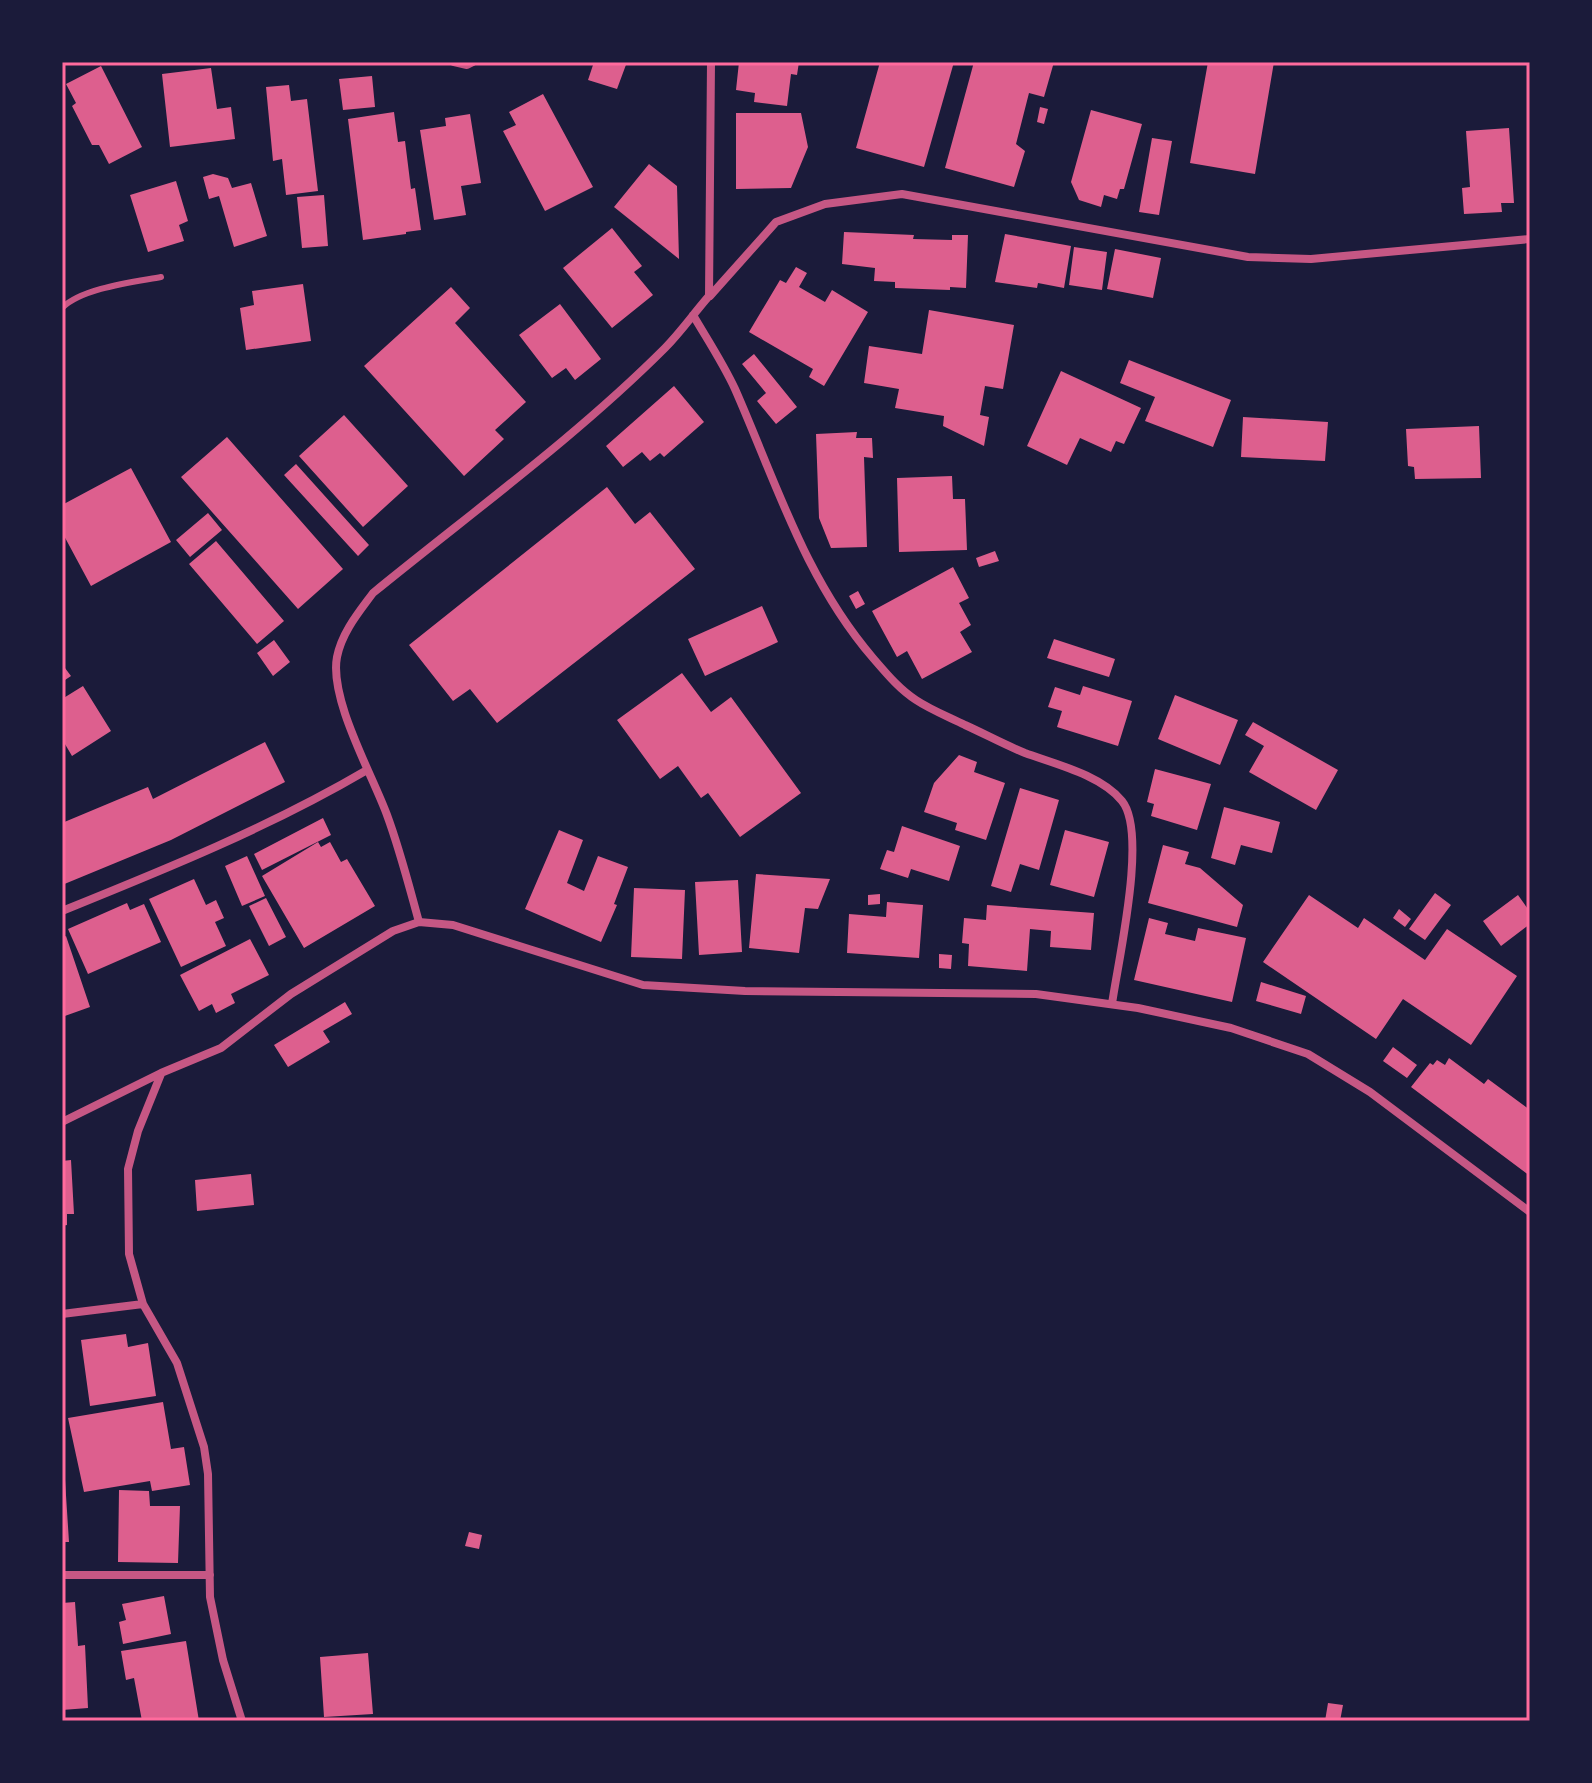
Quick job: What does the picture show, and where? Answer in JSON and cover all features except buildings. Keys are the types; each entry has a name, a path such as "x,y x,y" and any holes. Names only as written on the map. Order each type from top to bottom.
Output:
{"street":[{"path":"454,62 467,65 473,62"},
{"path":"709,296 711,62"},
{"path":"419,922 387,814 367,770 337,685 337,657 349,626 373,593 637,375 776,222 825,204 902,194 1248,257 1311,259 1530,239"},
{"path":"693,315 733,386 819,583 847,628 888,675 917,701 1023,752 1070,768 1122,800 1131,817 1134,840 1112,1004"},
{"path":"62,911 197,856 316,800 367,770"},
{"path":"62,1122 161,1073 221,1048 291,994 393,931 419,922 453,925 643,985 745,991 1036,994 1112,1004 1231,1028 1308,1054 1370,1092 1530,1212"},
{"path":"161,1073 138,1131 128,1169 129,1254 143,1304 177,1363 204,1447 208,1474 210,1597 223,1660 242,1721"},
{"path":"62,1314 143,1304"},
{"path":"62,1575 210,1575"}],"lane":[{"path":"62,308 79,296 161,277"}]}
